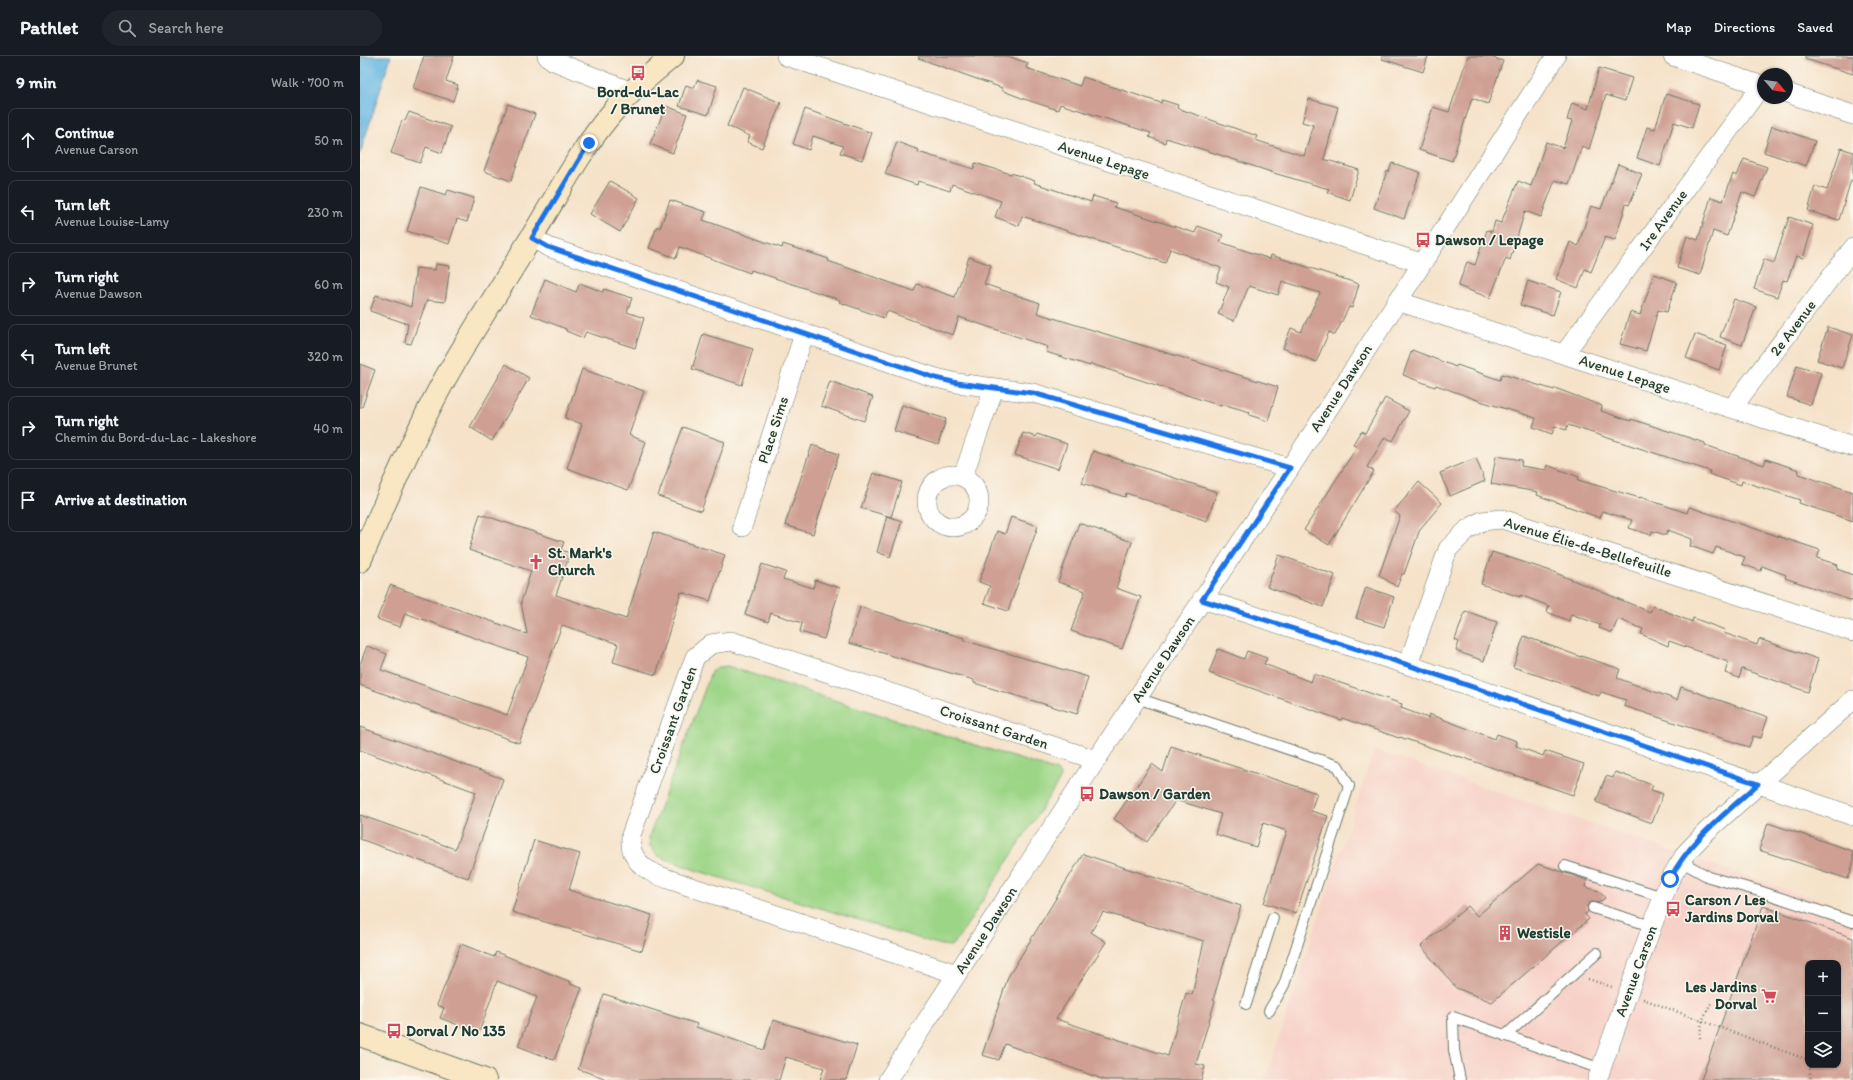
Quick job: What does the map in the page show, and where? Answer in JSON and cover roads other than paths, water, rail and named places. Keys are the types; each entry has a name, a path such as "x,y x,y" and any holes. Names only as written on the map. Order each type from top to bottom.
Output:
{"street":[{"path":"547,56 554,61 632,92"},
{"path":"360,562 406,458 441,386 461,350 532,238 589,143 611,114 632,92 673,56"},
{"name":"Avenue Lepage","path":"786,56 1421,263"},
{"name":"Avenue Dawson","path":"888,1080 1096,760 1290,468 1556,56"},
{"path":"1673,56 1757,83"},
{"name":"1re Avenue","path":"1564,354 1757,92"},
{"path":"1793,96 1853,115"},
{"path":"532,238 548,247 936,378 957,383 1033,393 1290,468"},
{"name":"2e Avenue","path":"1732,408 1853,248"},
{"name":"Avenue Lepage","path":"1397,301 1853,447"},
{"name":"Place Sims","path":"742,527 804,334"},
{"path":"963,476 994,388"},
{"name":"Avenue Élie-de-Bellefeuille","path":"1408,665 1448,549 1468,529 1482,521 1502,519 1853,632"},
{"path":"1202,600 1408,665 1853,816"},
{"name":"Croissant Garden","path":"957,974 685,885 650,872 639,864 632,852 631,835 695,657 711,644 731,641 1096,760"},
{"name":"Avenue Carson","path":"1599,1075 1663,897 1680,862 1707,831 1853,700"},
{"path":"360,1035 484,1080"}],"lane":[{"path":"1137,698 1338,766 1349,786 1284,985 1269,1011"},
{"path":"1680,862 1709,877 1853,922"},
{"path":"1565,866 1663,897"},
{"path":"1593,908 1652,926"},
{"path":"1246,1004 1273,918"},
{"path":"1505,1036 1597,953"},
{"path":"1460,1080 1454,1050 1453,1018 1505,1036 1599,1075"}],"water":[{"path":"360,56 391,56 360,154"}],"place":[{"name":"Bord-du-Lac / Brunet","path":"638,73"},
{"name":"Dawson / Lepage","path":"1423,240"},
{"name":"St. Mark's Church","path":"536,562"},
{"name":"Dawson / Garden","path":"1087,794"},
{"name":"Carson / Les Jardins Dorval","path":"1673,909"},
{"name":"Westisle","path":"1505,933"},
{"name":"Les Jardins Dorval","path":"1769,996"},
{"name":"Dorval / No 135","path":"394,1031"}]}
